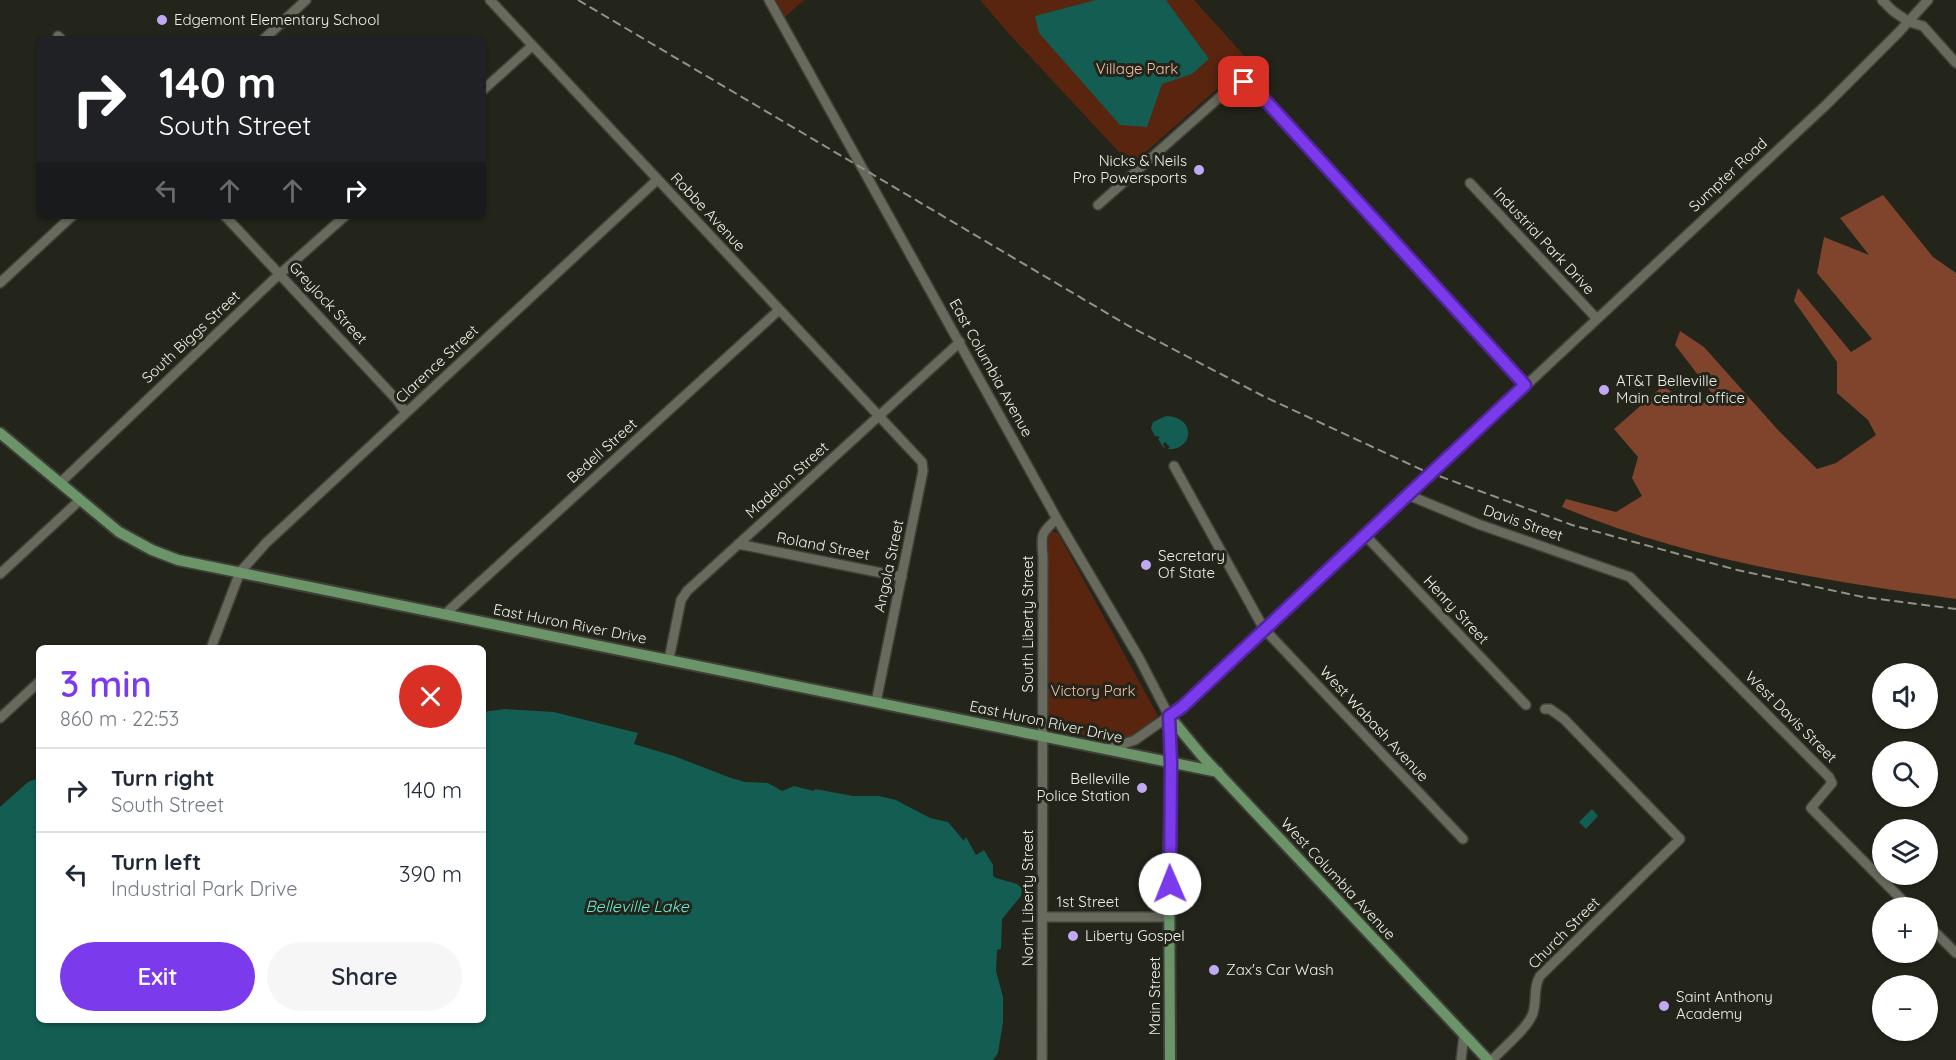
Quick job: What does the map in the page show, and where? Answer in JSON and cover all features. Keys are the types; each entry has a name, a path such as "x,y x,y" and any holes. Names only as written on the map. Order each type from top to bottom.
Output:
{"main road":[{"name":"East Huron River Drive","path":"0,433 119,532 152,550 178,560 1218,772"},
{"name":"Main Street","path":"1169,716 1171,763 1170,1060"},
{"name":"West Columbia Avenue","path":"1169,716 1182,734 1490,1060"}],"street":[{"path":"267,36 306,0"},
{"name":"Robbe Avenue","path":"490,0 905,443"},
{"name":"East Columbia Avenue","path":"769,0 1057,519 1139,658 1169,716"},
{"path":"1882,0 1893,11 1923,26 1956,63"},
{"name":"Sumpter Road","path":"1106,750 1135,740 1182,707 1826,105 1928,0"},
{"path":"486,87 532,46"},
{"path":"1098,205 1230,88 1248,82 1525,385"},
{"name":"Clarence Street","path":"240,572 266,543 657,180"},
{"name":"Industrial Park Drive","path":"1470,183 1597,319"},
{"path":"0,283 69,219"},
{"name":"Greylock Street","path":"228,219 406,413"},
{"name":"South Biggs Street","path":"60,483 280,274 342,219"},
{"name":"Bedell Street","path":"445,614 779,310"},
{"name":"Madelon Street","path":"669,659 682,596 960,342"},
{"name":"Angola Street","path":"876,702 923,471 922,462 905,443"},
{"name":"West Wabash Avenue","path":"1174,466 1264,630 1463,839"},
{"name":"Davis Street","path":"1408,495 1478,524 1630,577"},
{"path":"0,574 80,500"},
{"name":"South Liberty Street","path":"1042,736 1043,557 1041,536 1045,528 1057,519"},
{"name":"Henry Street","path":"1365,535 1526,705"},
{"name":"Roland Street","path":"738,544 902,578"},
{"path":"212,645 240,572"},
{"name":"West Davis Street","path":"1630,577 1829,777 1832,783 1811,808 1899,897"},
{"path":"0,718 36,685"},
{"name":"Church Street","path":"1490,1060 1530,1020 1534,1010 1535,984 1540,976 1680,839 1564,719 1550,709 1545,709"},
{"name":"North Liberty Street","path":"1042,736 1042,1060"},
{"name":"1st Street","path":"1043,917 1170,917"},
{"path":"1938,935 1956,953"},
{"path":"1461,1060 1464,1035"}],"green space":[{"path":"776,0 804,0 785,17"},
{"name":"Village Park","path":"980,0 1194,0 1249,61 1131,165"},
{"name":"Victory Park","path":"1050,531 1058,533 1158,716 1133,737 1116,743 1048,727 1046,536"}],"shaded area":[{"path":"1883,195 1933,257 1956,273 1956,599 1756,566 1657,541 1562,507 1566,499 1616,512 1642,496 1632,478 1638,457 1614,429 1663,386 1694,407 1715,397 1675,345 1680,331 1704,347 1778,430 1817,469 1836,463 1876,435 1868,420 1837,393 1837,362 1794,301 1798,288 1851,352 1872,339 1817,273 1824,237 1869,255 1840,218"}],"water":[{"path":"1096,0 1166,0 1209,59 1192,74 1162,84 1147,127 1120,125 1039,33 1035,16"},
{"path":"1166,416 1183,422 1187,428 1187,440 1176,448 1167,449 1170,447 1165,442 1163,444 1165,448 1163,447 1158,439 1160,437 1155,436 1151,428 1153,422"},
{"name":"Belleville Lake","path":"505,709 554,712 638,733 634,744 745,782 768,783 782,791 794,786 853,796 879,796 896,800 930,818 948,822 964,841 966,837 976,855 984,850 993,865 993,876 1022,888 1021,896 1002,919 1001,949 997,950 996,971 1003,997 1003,1022 998,1053 993,1060 0,1060 0,807 28,782 36,779 36,1023 486,1023 486,712"},
{"path":"1592,809 1598,816 1586,829 1579,822"}],"railway":[{"path":"578,0 1127,325 1265,397 1420,469 1572,525 1737,570 1863,597 1956,609"}],"place":[{"name":"Edgemont Elementary School","path":"162,20"},
{"name":"Nicks & Neils Pro Powersports","path":"1199,170"},
{"name":"AT&T Belleville Main central office","path":"1604,390"},
{"name":"Secretary Of State","path":"1146,565"},
{"name":"Belleville Police Station","path":"1142,788"},
{"name":"Liberty Gospel","path":"1073,936"},
{"name":"Zax's Car Wash","path":"1214,970"},
{"name":"Saint Anthony Academy","path":"1664,1006"}],"route":[{"path":"1170,884 1169,716 1182,707 1525,385 1256,90 1248,82 1244,82"}]}
